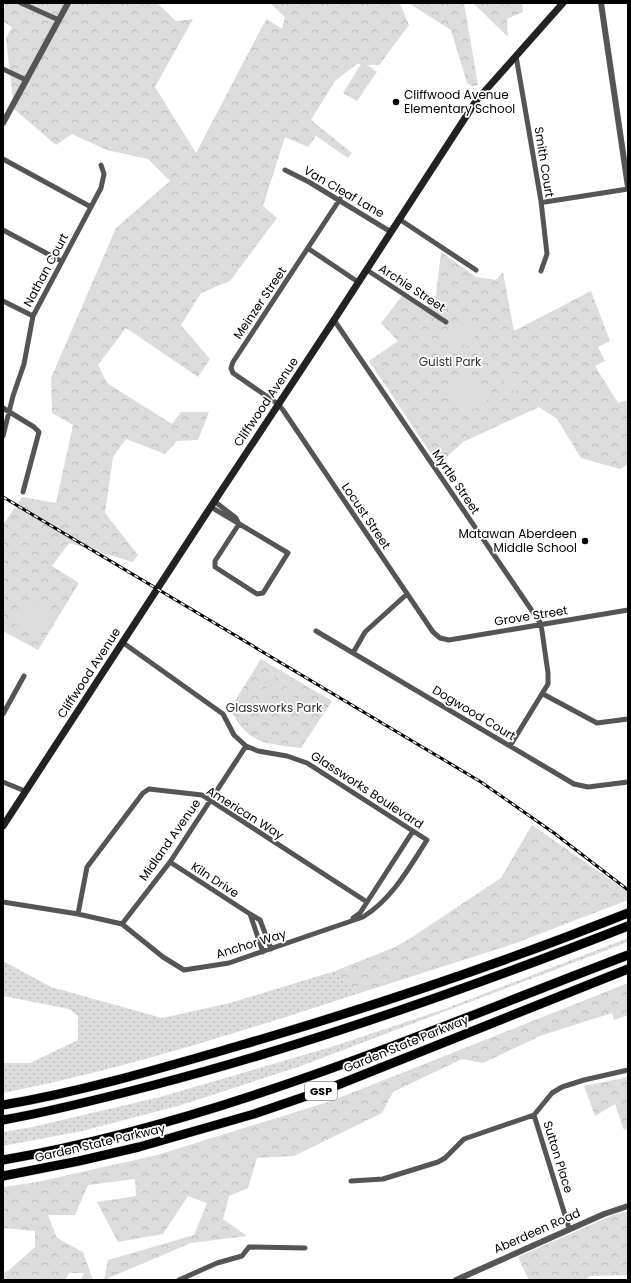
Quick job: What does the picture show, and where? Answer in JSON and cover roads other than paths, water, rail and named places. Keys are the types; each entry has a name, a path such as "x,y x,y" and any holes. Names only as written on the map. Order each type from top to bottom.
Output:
{"highway":[{"path":"3,1105 102,1084 295,1029 466,973 628,913"},
{"path":"3,1120 95,1100 185,1076 333,1033 452,993 628,926"},
{"name":"Garden State Parkway","path":"3,1160 123,1134 244,1099 313,1075 628,955"},
{"name":"Garden State Parkway","path":"3,1176 66,1164 139,1147 254,1114 330,1088 628,969"}],"main road":[{"name":"Cliffwood Avenue","path":"3,826 212,504 367,270 476,100 564,3"}],"street":[{"path":"22,3 58,20"},
{"path":"3,123 68,3"},
{"path":"545,202 628,188 601,3"},
{"name":"Smith Court","path":"516,56 541,201 547,254 541,271"},
{"path":"3,69 26,80"},
{"path":"3,159 91,207"},
{"name":"Nathan Court","path":"3,436 24,364 33,316 91,207 103,180 101,165"},
{"name":"Van Cleaf Lane","path":"285,170 340,199 391,232"},
{"name":"Meinzer Street","path":"278,404 236,376 232,370 232,365 309,249 340,199"},
{"path":"399,219 476,270"},
{"path":"3,230 61,261"},
{"path":"309,249 358,282"},
{"name":"Archie Street","path":"367,270 446,322"},
{"path":"3,301 33,316"},
{"name":"Myrtle Street","path":"334,320 541,624 548,684 510,746"},
{"name":"Locust Street","path":"278,404 433,632 438,637"},
{"path":"3,408 34,427 39,432 23,492"},
{"path":"212,504 239,524 288,552 263,593 257,594 215,567 215,561 239,524"},
{"path":"353,653 365,632 407,594"},
{"name":"Grove Street","path":"438,637 449,640 628,610"},
{"name":"Dogwood Court","path":"316,631 574,784 588,787 628,782"},
{"name":"Glassworks Boulevard","path":"122,642 223,714 234,735 246,746 258,752 287,756 307,762 427,840"},
{"path":"3,714 24,676"},
{"path":"543,694 596,723 628,719"},
{"name":"Midland Avenue","path":"122,924 170,862 246,746"},
{"path":"3,782 25,791"},
{"name":"American Way","path":"78,914 87,867 143,792 149,789 202,796 367,902"},
{"name":"Anchor Way","path":"350,920 360,913 413,831"},
{"name":"Anchor Way","path":"3,902 78,914 122,924 163,957 184,970 229,963 350,920 363,917 381,904 392,892 427,840"},
{"name":"Kiln Drive","path":"170,862 260,920 271,949"},
{"path":"250,914 263,952"},
{"path":"351,1181 383,1179 438,1162 445,1158 458,1143 471,1135 534,1115 552,1093 562,1087 584,1080 628,1070"},
{"name":"Sutton Place","path":"534,1115 569,1228"},
{"name":"Aberdeen Road","path":"456,1280 569,1228 628,1206"},
{"path":"179,1280 217,1263 242,1256 249,1246 305,1248"}],"railway":[{"path":"3,497 481,782 554,833 628,890"}],"place":[{"name":"Cliffwood Avenue Elementary School","path":"396,102"},
{"name":"Matawan Aberdeen Middle School","path":"585,541"}],"park label":[{"name":"Guisti Park","path":"450,362"},
{"name":"Glassworks Park","path":"274,708"}]}
